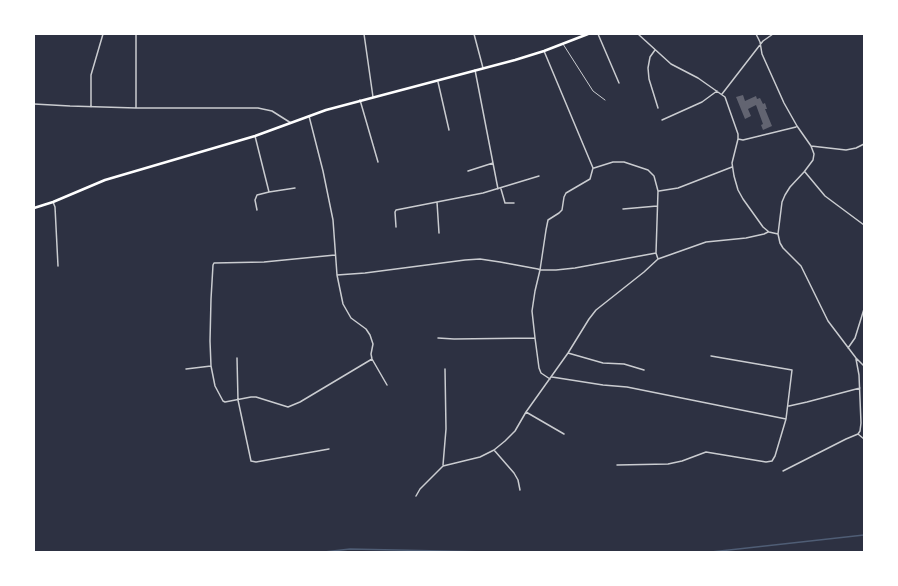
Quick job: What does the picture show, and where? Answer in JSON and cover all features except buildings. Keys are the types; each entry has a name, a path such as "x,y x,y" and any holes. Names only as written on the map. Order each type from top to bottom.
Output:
{"main road":[{"path":"34,208 53,202 105,180 255,136 309,116 360,100 544,51 588,34"}],"street":[{"path":"91,107 91,75 103,34"},
{"path":"136,34 136,108"},
{"path":"364,34 373,97"},
{"path":"474,34 483,68"},
{"path":"598,34 619,82"},
{"path":"638,34 671,64 698,78 722,94 727,101 737,128 738,139 732,167 735,183 743,199 768,232"},
{"path":"756,34 762,54 779,93 796,126 814,150 814,157 804,172 784,195 778,234 780,243 782,248 801,266 828,321 848,348 864,366"},
{"path":"722,94 760,44 772,34"},
{"path":"655,50 650,57 648,68 649,79 658,108"},
{"path":"544,51 593,168 590,179 566,193 562,210 548,220 533,302 534,338 541,372 550,378 627,387 786,419"},
{"path":"475,70 498,189"},
{"path":"437,80 450,130"},
{"path":"662,120 702,102 717,91"},
{"path":"360,100 378,162"},
{"path":"34,104 136,108 258,108 272,111 291,123"},
{"path":"309,116 323,171 333,220 337,275 343,304 351,318 366,329 370,335 372,344 372,359 387,385"},
{"path":"738,139 743,140 796,126"},
{"path":"255,136 269,192"},
{"path":"811,146 846,150 856,148 864,144"},
{"path":"593,168 603,164 624,162 648,170 654,176 658,191 656,253 658,259"},
{"path":"468,171 493,163"},
{"path":"658,191 678,188 732,167"},
{"path":"804,172 825,196 864,225"},
{"path":"396,227 396,210 483,194 539,176"},
{"path":"257,210 255,197 269,192 295,188"},
{"path":"501,188 504,202 507,204 514,203"},
{"path":"53,202 55,207 58,266"},
{"path":"437,202 439,234"},
{"path":"623,209 657,206"},
{"path":"416,496 420,489 443,466 480,456 494,450 515,431 526,412 568,353 596,310 658,259 706,242 746,238 768,232 778,234"},
{"path":"337,275 365,273 466,260 500,262 538,268 540,270 575,268 656,253"},
{"path":"335,255 264,262 214,263 211,317 211,366 215,386 225,402 256,397 284,406 291,406 372,359"},
{"path":"848,348 854,338 864,309"},
{"path":"438,338 534,338"},
{"path":"568,353 603,362 624,364 644,370"},
{"path":"617,465 668,464 682,461 706,452 766,462 772,461 775,456 786,419 793,372 790,369 711,356"},
{"path":"237,358 238,400 251,461 256,462 329,449"},
{"path":"783,471 858,434 860,431 860,388 856,358"},
{"path":"186,369 211,366"},
{"path":"443,466 446,429 445,369"},
{"path":"789,406 860,388"},
{"path":"526,412 564,434"},
{"path":"858,434 864,439"},
{"path":"494,450 514,473 518,480 520,490"}],"lane":[{"path":"563,43 592,91 605,100"}],"waterway":[{"path":"711,552 864,535"},
{"path":"324,552 350,549 488,552"}]}
